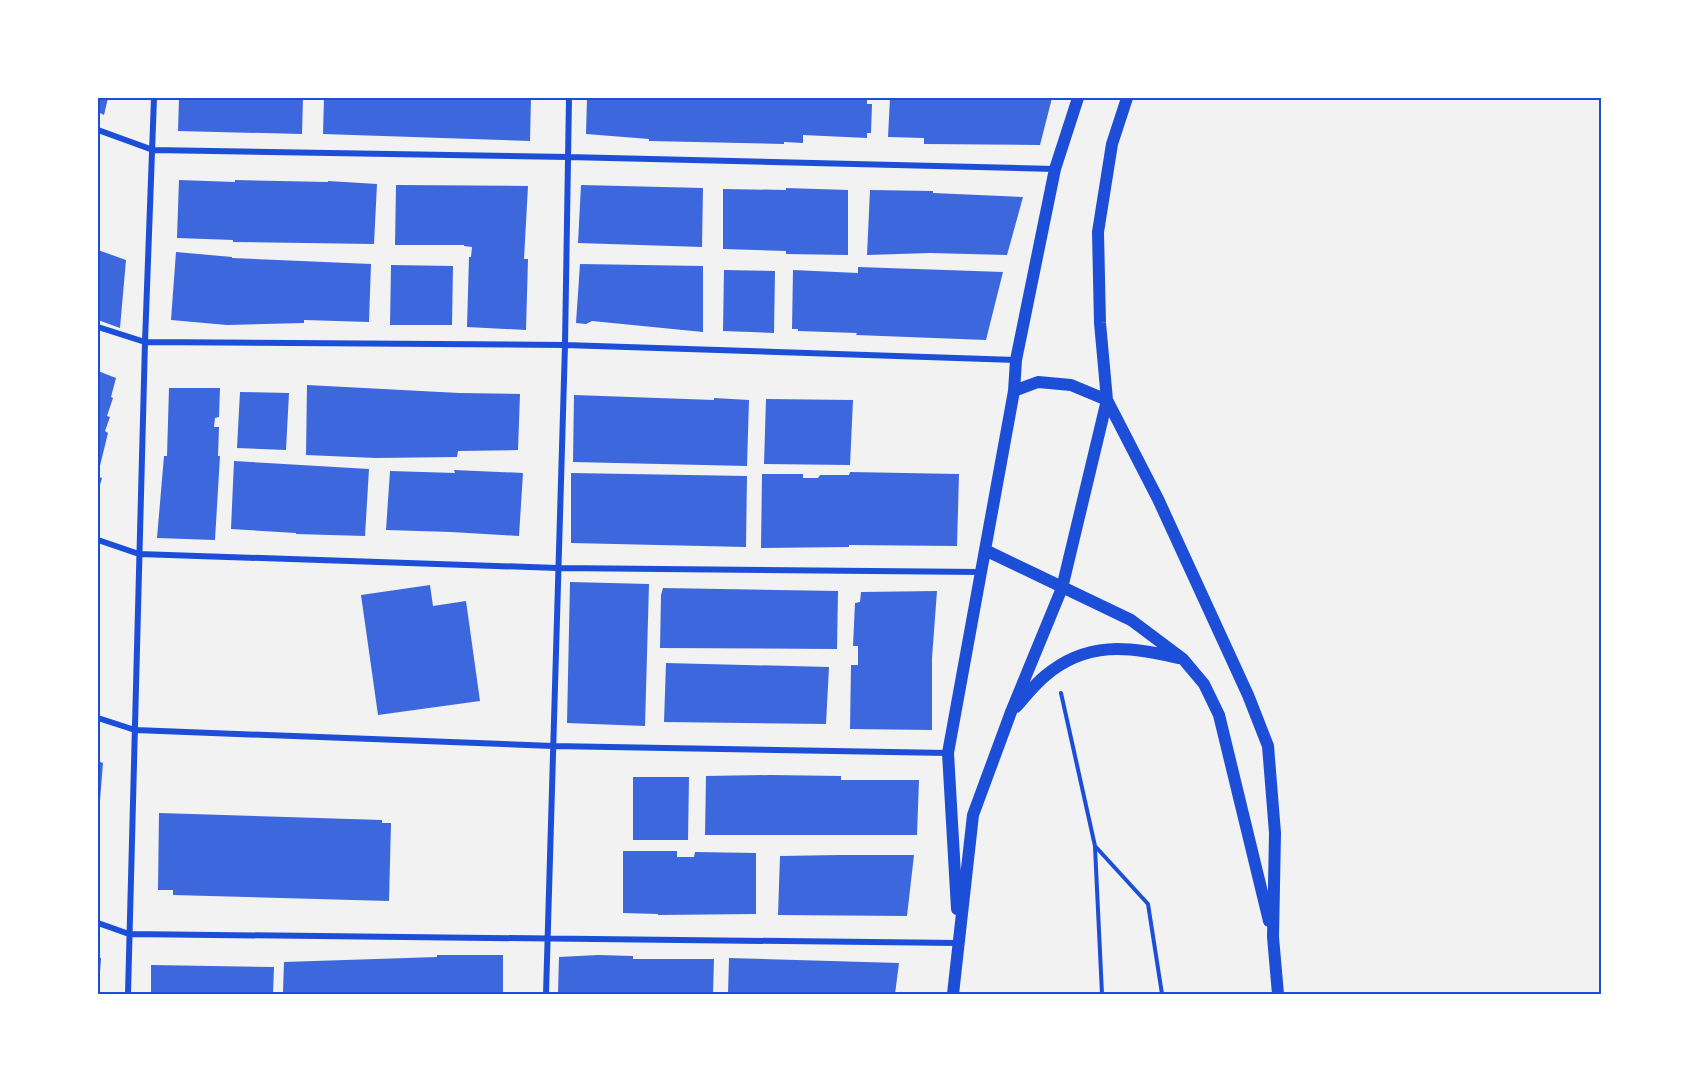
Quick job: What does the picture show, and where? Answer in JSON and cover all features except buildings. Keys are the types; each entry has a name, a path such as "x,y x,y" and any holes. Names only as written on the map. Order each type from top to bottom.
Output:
{"main road":[{"path":"957,970 959,943 948,753 1014,391 1016,360 1055,169 1078,98"},
{"path":"953,994 973,815 1011,712 1062,588 1107,400 1100,323 1098,232 1112,144 1127,98"},
{"path":"1014,391 1038,382 1071,385 1107,400 1158,499 1248,695 1268,746 1275,832 1273,937 1278,994"},
{"path":"985,550 1131,620 1183,659 1204,684 1219,715 1273,937"},
{"path":"1011,712 1045,676 1074,657 1110,648 1144,650 1183,659"}],"street":[{"path":"128,994 145,342 154,98"},
{"path":"546,994 565,345 569,98"},
{"path":"98,129 153,150 1055,169"},
{"path":"98,327 145,342 565,345 1016,360"},
{"path":"98,540 139,554 558,567 980,572"},
{"path":"98,718 135,730 554,746 948,753"},
{"path":"98,923 129,934 959,943"}],"path":[{"path":"1055,669 1095,846 1102,994"},
{"path":"1095,846 1148,904 1162,994"}]}
